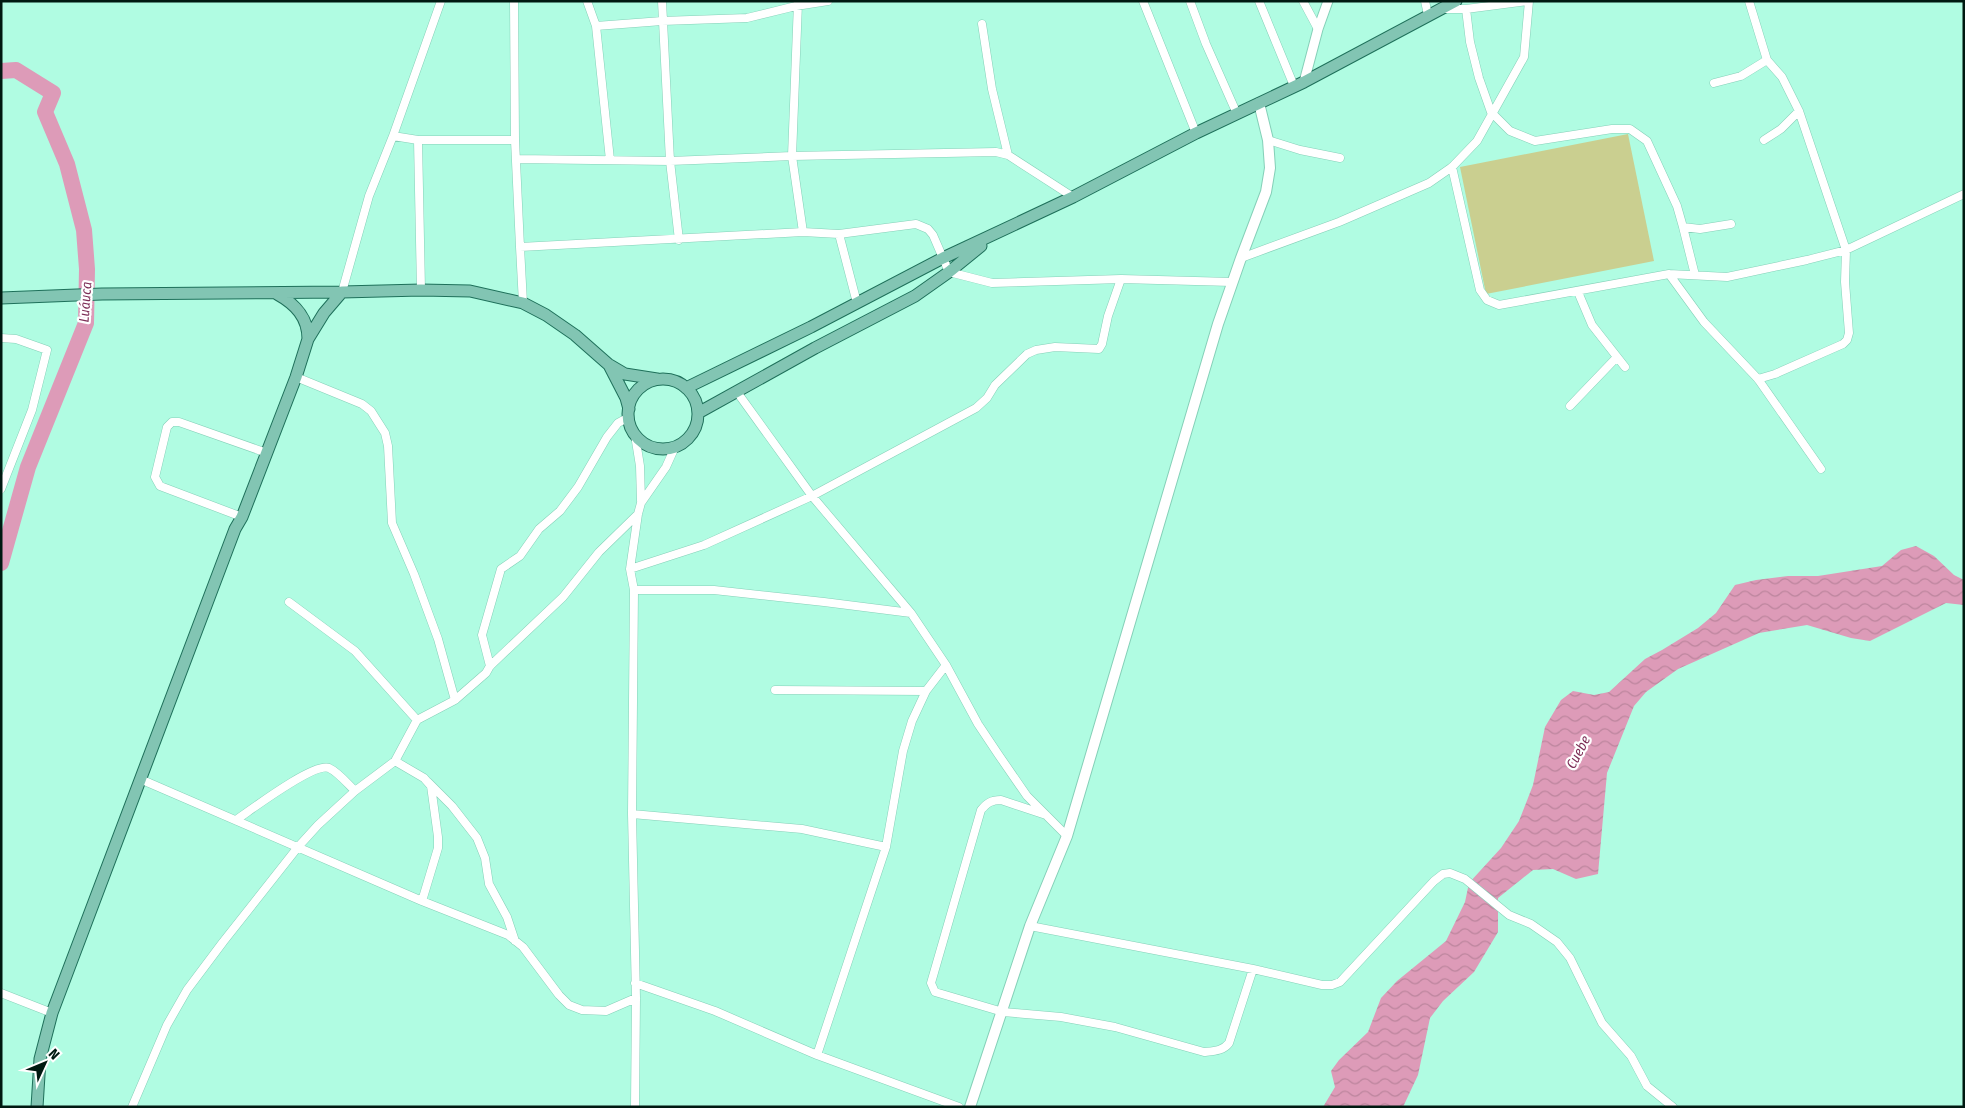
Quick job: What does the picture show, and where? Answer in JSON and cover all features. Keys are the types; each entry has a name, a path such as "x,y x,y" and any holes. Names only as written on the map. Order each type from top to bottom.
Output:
{"main road":[{"path":"686,388 943,258 994,236 1196,133 1299,84 1456,1"},
{"path":"970,1107 1030,926 1067,836 1213,343 1232,282 1266,192 1270,168 1268,140 1259,103"},
{"path":"698,413 914,296 949,272 994,236"},
{"path":"1,298 102,294 470,291 523,303 546,315 574,335 608,364 625,374 657,380"},
{"path":"37,1107 40,1060 52,1013 236,529 296,378 308,339 324,313 342,292"},
{"path":"275,293 290,301 299,311 308,328 308,339"},
{"path":"608,364 626,398 629,413 635,435 643,442 653,447 664,449 675,447 692,434 697,424 698,413 696,404 686,388 677,382 667,379 657,380 644,385 634,395 629,413"}],"street":[{"path":"342,292 369,196 393,136 441,1"},
{"path":"514,1 515,140 523,303"},
{"path":"587,1 596,26 610,160"},
{"path":"662,1 670,162 679,240"},
{"path":"596,26 662,21 747,18 797,4 828,1"},
{"path":"1143,1 1196,133"},
{"path":"1190,1 1206,44 1237,114"},
{"path":"1259,1 1299,84"},
{"path":"1303,1 1318,29"},
{"path":"1299,84 1328,1"},
{"path":"1425,1 1428,15"},
{"path":"1241,258 1357,214 1429,183 1452,168 1477,140 1491,112 1524,57 1528,1 1466,9 1444,9"},
{"path":"1750,1 1768,60 1782,77 1799,111 1846,250 1845,282 1849,333 1847,340 1843,344 1801,363 1758,379"},
{"path":"797,4 792,156 803,232"},
{"path":"1466,9 1470,42 1479,78 1491,112 1510,131 1535,140 1612,129 1630,130 1647,141 1677,206 1695,275"},
{"path":"982,24 992,89 1008,155"},
{"path":"1714,83 1741,76 1768,60"},
{"path":"1764,140 1781,129 1799,111"},
{"path":"393,136 418,140 515,140"},
{"path":"418,140 421,290"},
{"path":"1268,140 1300,150 1340,158"},
{"path":"516,159 670,162 792,156 996,152 1008,155 1073,197"},
{"path":"1452,168 1480,290 1487,300 1499,306 1669,274 1727,277 1807,260 1846,250 1964,194"},
{"path":"520,247 803,232 839,234 916,224 928,229 933,235 949,272 992,283 1121,279 1232,282"},
{"path":"1683,227 1700,229 1731,224"},
{"path":"839,234 857,303"},
{"path":"1669,274 1704,322 1758,379 1820,469"},
{"path":"630,569 704,545 812,496 976,408 987,398 994,385 1031,352 1055,347 1099,349 1121,279"},
{"path":"1578,292 1592,325 1625,367"},
{"path":"1,338 16,339 47,350 32,410 1,489"},
{"path":"1570,406 1617,357"},
{"path":"296,378 362,404 371,411 385,433 388,446 392,523 414,574 438,639 455,700"},
{"path":"737,392 812,496 911,613 946,666 978,724 1027,796 1067,836"},
{"path":"490,666 482,635 501,568 520,556 539,529 560,510 578,486 607,437 629,413"},
{"path":"242,517 160,486 155,477 167,426 172,422 179,422 267,453"},
{"path":"635,435 640,466 641,503 630,569 634,590 632,814 636,998 635,1107"},
{"path":"641,503 666,467 675,447"},
{"path":"132,1107 167,1025 187,990 298,847 318,825 355,791 395,761 417,720 455,700 486,673 490,666 563,597 600,552 638,514"},
{"path":"634,590 714,590 911,613"},
{"path":"290,602 355,651 417,720"},
{"path":"817,1055 886,847 903,751 912,721 926,691 946,666"},
{"path":"775,690 926,691"},
{"path":"395,761 428,782 452,806 477,838 485,858 489,884 507,917 516,941"},
{"path":"236,820 279,790 321,768 331,769 355,791"},
{"path":"140,779 422,901 508,935 523,947 559,995 569,1005 582,1010 606,1011 636,998"},
{"path":"422,901 438,848 431,786 428,782"},
{"path":"1046,815 1002,800 994,800 987,803 981,810 931,983 936,992 1003,1012 1061,1017 1115,1027 1204,1052 1224,1048 1229,1043 1253,969"},
{"path":"632,814 802,829 886,847"},
{"path":"1030,926 1253,969 1322,985 1332,985 1340,982 1438,878 1443,874 1450,873 1465,879 1509,915 1531,924 1551,937 1564,950 1602,1024 1631,1056 1647,1086 1673,1107"},
{"path":"635,983 715,1011 817,1055 959,1107"},
{"path":"1,993 52,1013"}],"green space":[{"path":"1628,134 1654,261 1486,294 1460,167"}],"water":[{"name":"Cuebe","path":"1916,546 1934,556 1954,575 1964,580 1964,605 1946,603 1870,641 1851,638 1807,625 1759,633 1678,669 1646,692 1634,706 1607,773 1598,874 1576,879 1553,869 1533,870 1498,898 1498,932 1474,972 1443,1001 1430,1018 1418,1075 1403,1107 1323,1107 1335,1087 1331,1071 1339,1060 1368,1032 1381,998 1397,981 1446,941 1465,902 1469,883 1501,848 1519,821 1533,785 1545,727 1561,700 1573,691 1594,695 1609,692 1645,659 1698,628 1716,613 1735,585 1756,580 1788,576 1818,576 1882,566 1901,550"}],"waterway":[{"name":"Luáuca","path":"1,71 16,70 53,93 45,112 67,164 84,230 87,269 86,323 28,467 1,563"}]}
